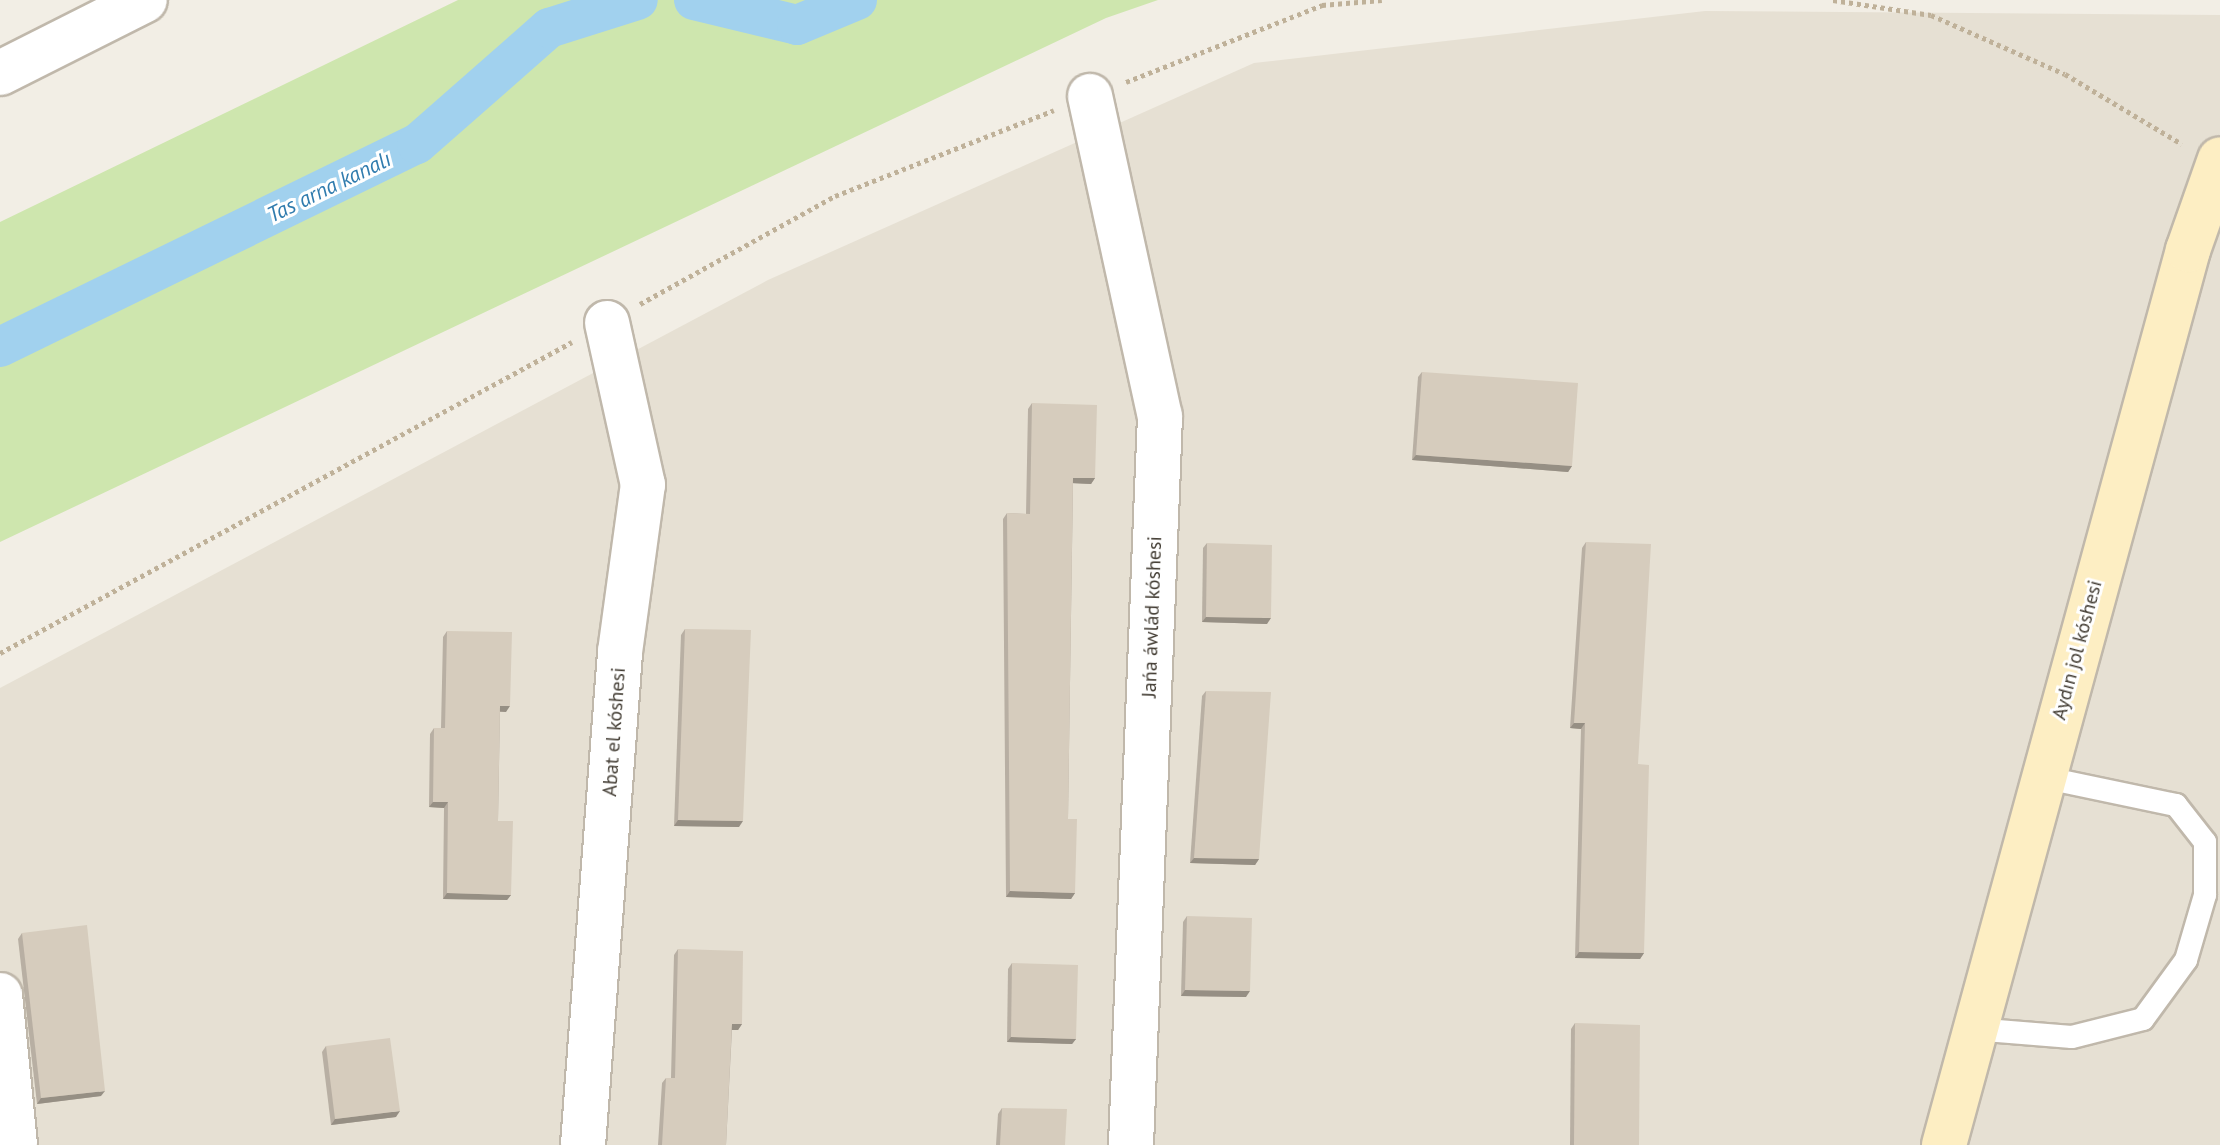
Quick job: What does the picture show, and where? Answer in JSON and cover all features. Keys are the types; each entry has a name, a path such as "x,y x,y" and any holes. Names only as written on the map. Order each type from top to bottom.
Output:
{"street":[{"path":"0,73 145,0"},
{"name":"Jańa áwlád kóshesi","path":"1090,96 1160,416 1131,1145"},
{"name":"Aydın jol kóshesi","path":"1944,1145 2042,777 2219,162"},
{"name":"Abat el kóshesi","path":"583,1145 620,652 643,485 607,323"},
{"path":"0,995 15,1145"}],"lane":[{"path":"1973,1029 2072,1037 2143,1019 2186,960 2205,895 2205,842 2176,805 2042,777"}],"path":[{"path":"0,653 835,196 1322,5 1382,0"},
{"path":"1833,0 1931,15 2065,74 2219,162"}],"shaded area":[{"path":"1705,11 2220,15 2220,1145 0,1145 0,688 768,280 1254,63"}],"green space":[{"path":"458,0 1158,0 1106,18 0,542 0,222"}],"building":[{"path":"1422,372 1578,383 1572,466 1416,455"},
{"path":"1032,403 1097,405 1095,478 1073,478 1068,819 1077,819 1075,893 1010,891 1007,513 1030,514"},
{"path":"1586,542 1651,544 1638,764 1649,765 1644,953 1579,952 1585,723 1574,723"},
{"path":"1207,543 1272,545 1271,618 1206,617"},
{"path":"685,629 751,630 743,821 678,820"},
{"path":"447,631 512,632 510,706 500,706 498,821 513,821 511,895 447,893 448,802 433,802 434,728 445,728"},
{"path":"1206,691 1271,692 1259,859 1194,858"},
{"path":"1187,916 1252,918 1250,991 1185,990"},
{"path":"87,925 105,1091 41,1098 22,933"},
{"path":"678,949 743,951 742,1024 732,1024 726,1145 662,1145 666,1078 675,1078"},
{"path":"1012,963 1078,965 1076,1039 1011,1037"},
{"path":"1575,1023 1640,1025 1639,1145 1574,1145"},
{"path":"390,1038 400,1111 335,1119 326,1046"},
{"path":"1002,1108 1067,1109 1065,1145 1000,1145"}],"waterway":[{"name":"Tas arna kanalı","path":"0,347 417,144 549,28 638,0"},
{"name":"Tas arna kanalı","path":"694,0 797,25 857,0"}]}
